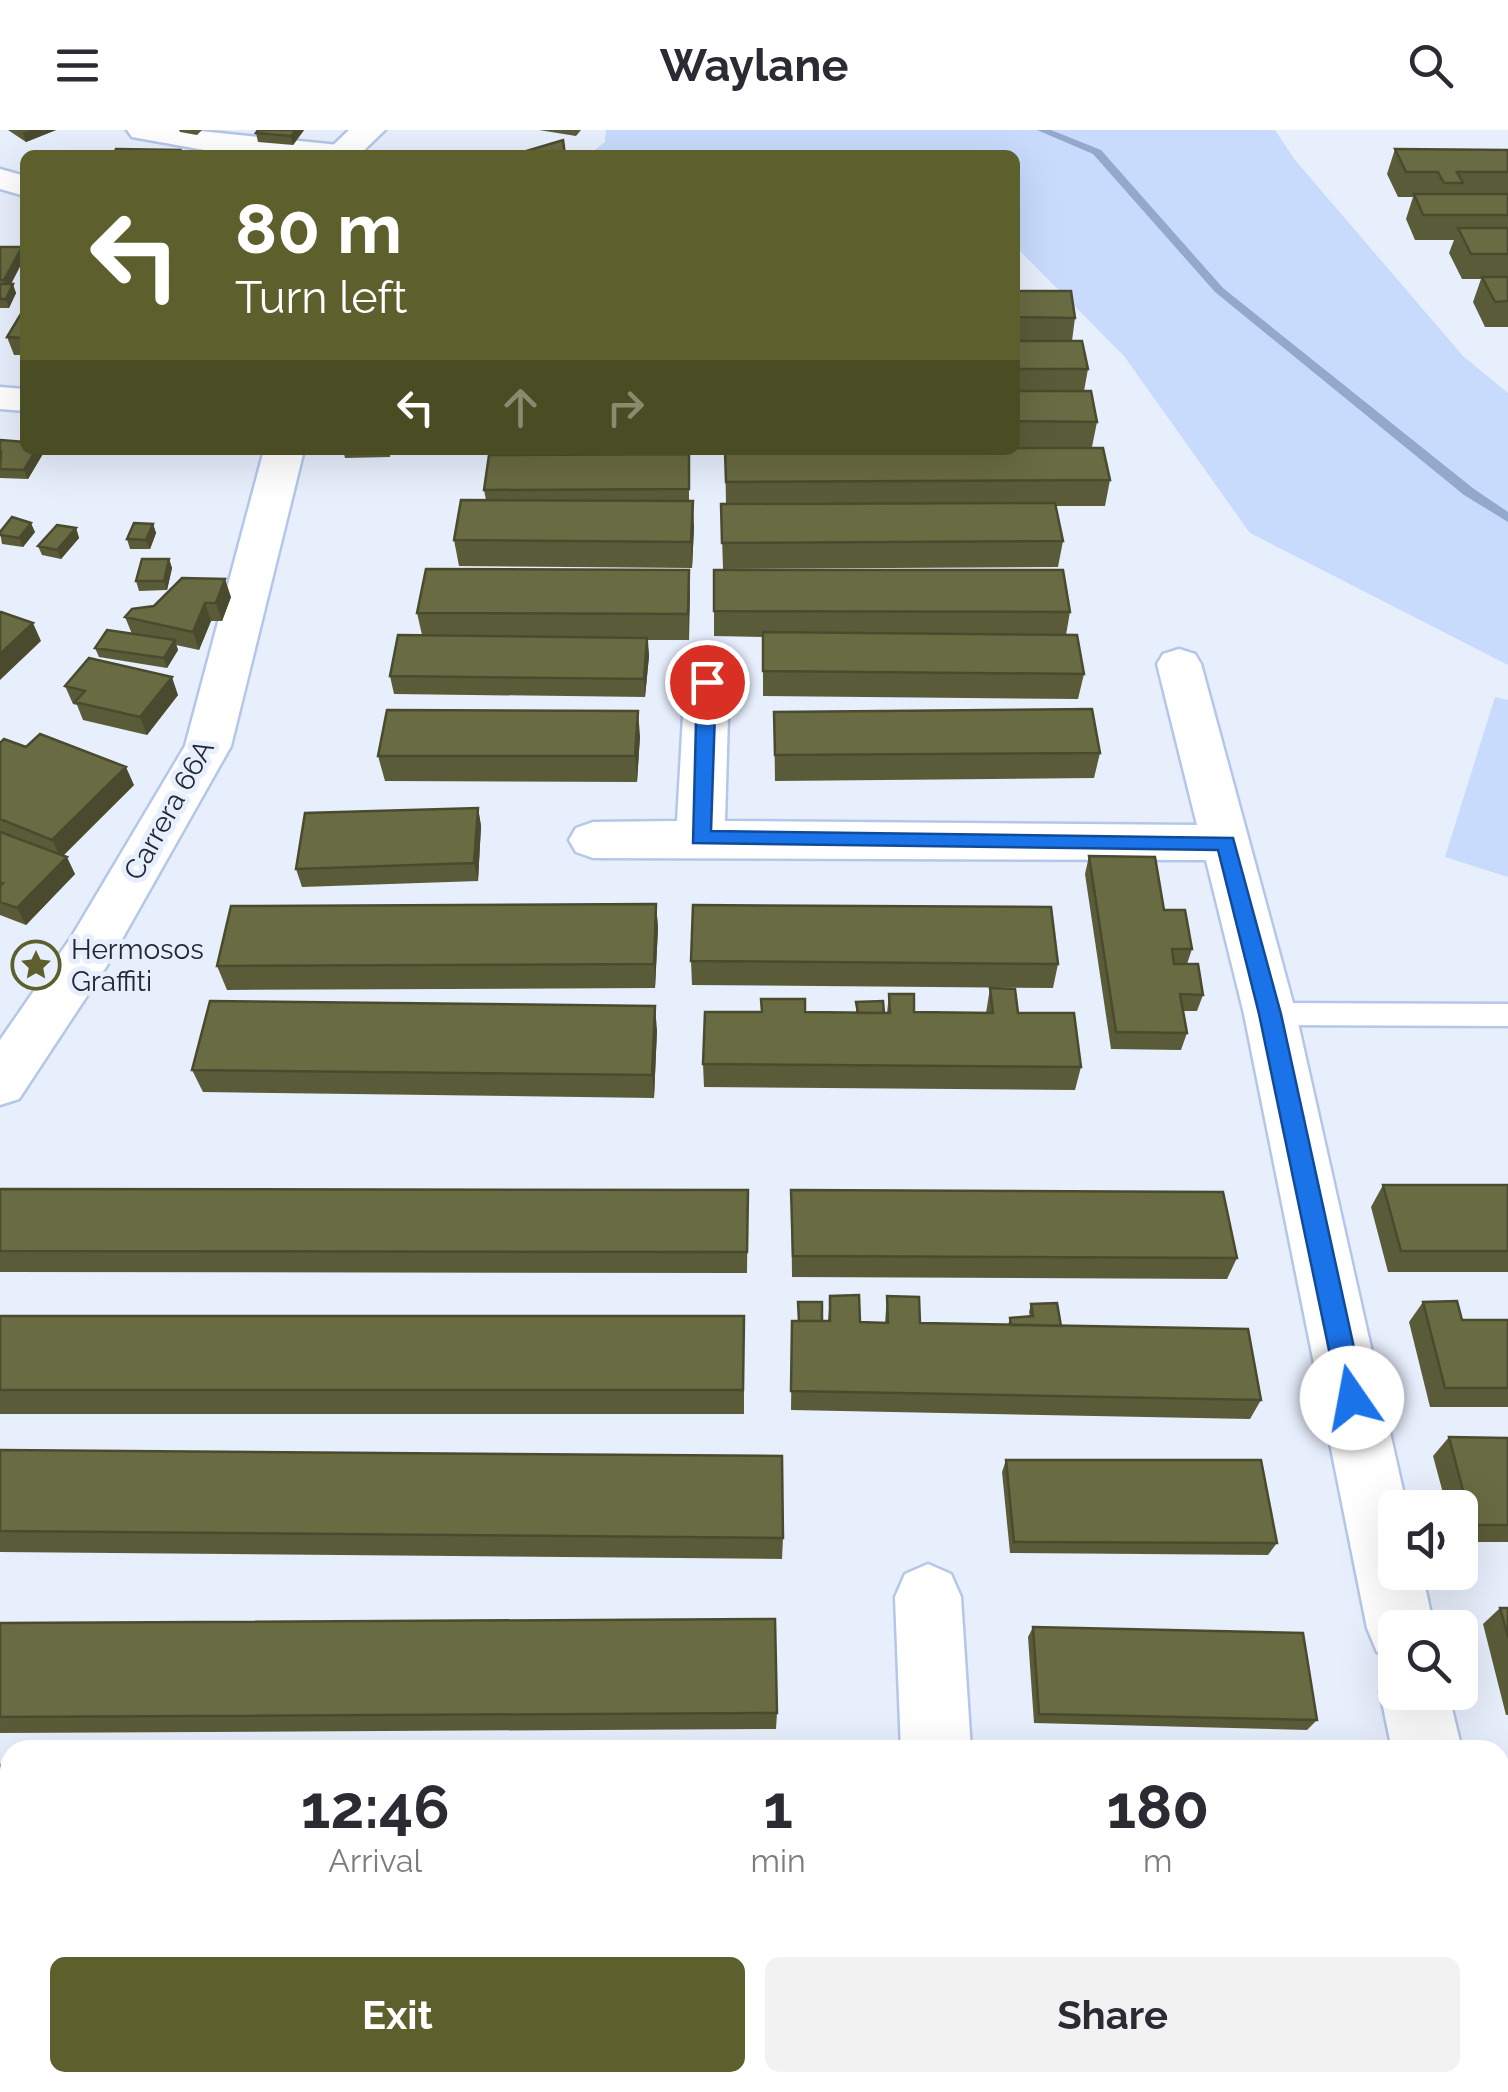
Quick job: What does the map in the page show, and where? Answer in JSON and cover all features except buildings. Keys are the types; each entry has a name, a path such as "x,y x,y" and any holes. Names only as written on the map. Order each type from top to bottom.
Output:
{"street":[{"path":"142,130 206,143 284,150"},
{"path":"345,150 369,130"},
{"name":"Carrera 66A","path":"0,1083 90,950 208,746 283,455"},
{"path":"1180,664 1270,1014 1396,1610"},
{"path":"700,838 707,682"},
{"path":"592,840 1226,843"},
{"path":"928,1597 935,1740"},
{"path":"1418,1710 1424,1740"}],"lane":[{"path":"1270,1014 1508,1015"}],"shaded area":[{"path":"606,130 1275,130 1295,160 1463,356 1508,393 1508,665 1250,533 1124,356 1020,251 1020,150 595,150 605,142"},
{"path":"1495,697 1508,700 1508,877 1445,857"}],"waterway":[{"path":"1042,130 1097,152 1219,290 1469,492 1508,518"}],"place":[{"name":"Hermosos Graffiti","path":"36,965"}],"route":[{"path":"707,682 700,838 1226,843 1270,1014 1352,1398"}]}
